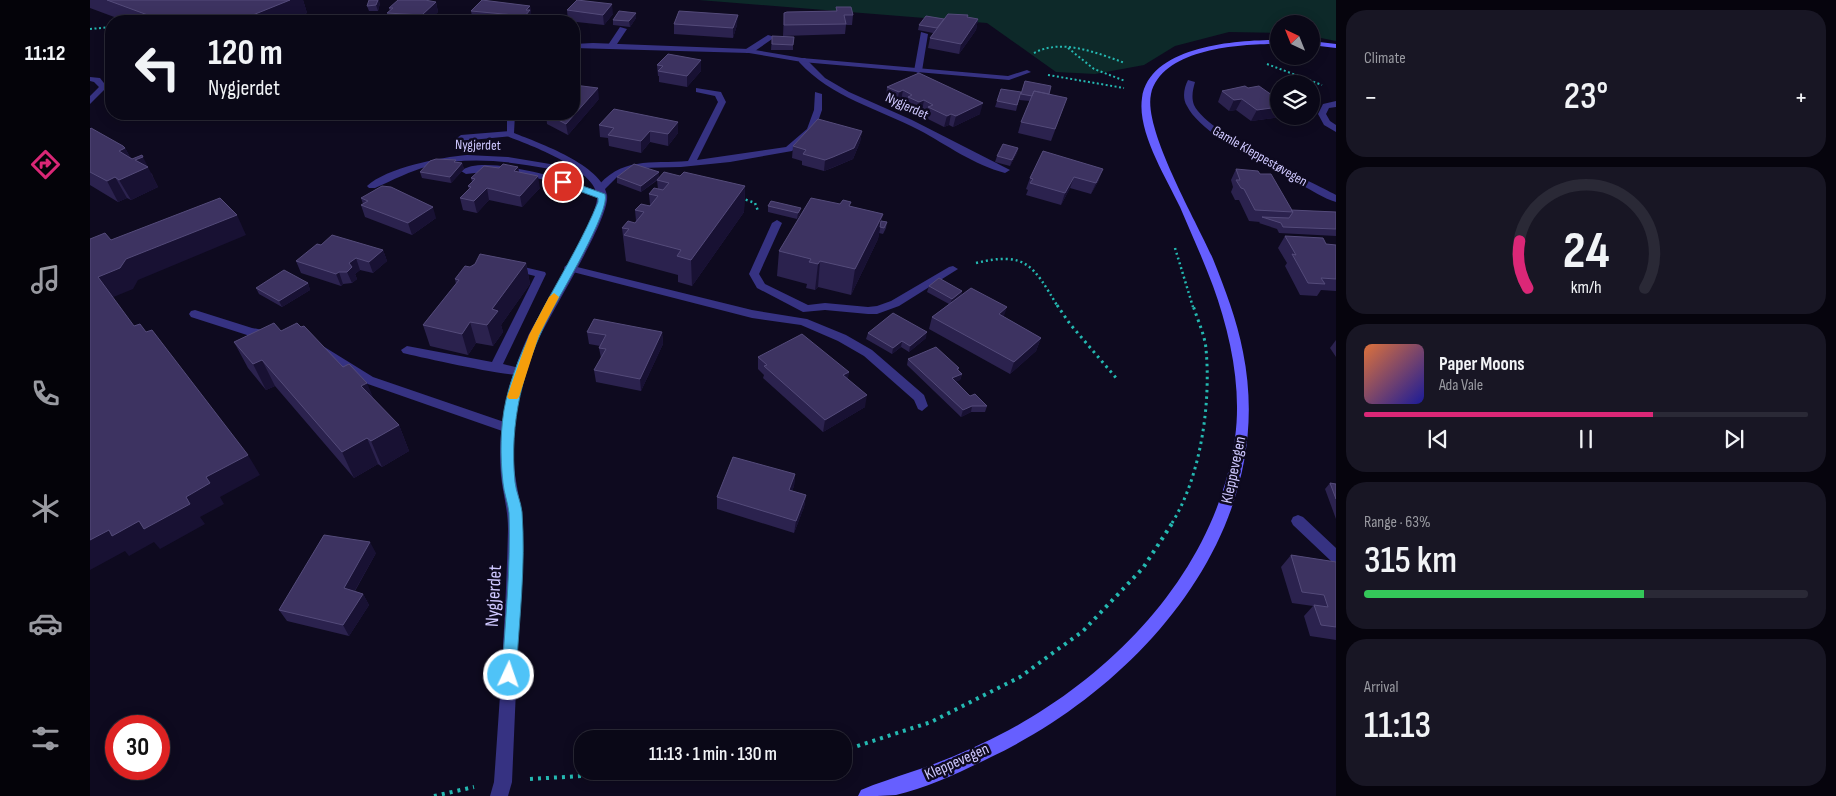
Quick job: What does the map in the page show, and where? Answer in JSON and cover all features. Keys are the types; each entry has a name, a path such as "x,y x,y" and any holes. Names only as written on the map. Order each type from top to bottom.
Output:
{"main road":[{"name":"Kleppevegen","path":"867,796 913,781 978,755 1037,723 1088,688 1131,650 1167,612 1195,572 1217,532 1232,493 1241,454 1244,418 1242,381 1229,318 1206,258 1148,124 1146,107 1148,91 1155,77 1169,65 1187,56 1235,44 1270,42"},
{"path":"1320,44 1336,46"}],"street":[{"path":"612,45 623,29"},
{"path":"918,71 924,34"},
{"path":"749,51 771,37"},
{"name":"Nygjerdet","path":"580,46 612,45 749,51 802,60 1009,78 1027,72"},
{"name":"Nygjerdet","path":"802,60 831,86 856,100 897,116 992,166 1005,170"},
{"path":"90,79 97,80 103,87 90,101"},
{"name":"Gamle Kleppestøvegen","path":"1191,82 1188,99 1192,108 1212,128 1336,200"},
{"path":"692,161 722,102 718,94 699,90"},
{"path":"601,193 614,175 638,165 680,164 789,149 811,130 818,110 818,94"},
{"path":"1336,104 1326,106 1322,114 1327,123 1336,129"},
{"name":"Nygjerdet","path":"510,134 511,120"},
{"name":"Nygjerdet","path":"461,138 510,134 551,152 586,173 601,193 602,202 593,226 534,335 512,399 508,428 509,483 515,510 515,553 503,782 499,796"},
{"name":"Nygjerdet","path":"372,186 415,167 449,159 524,162 586,173"},
{"name":"Nygjerdet","path":"466,171 489,168 535,173 601,193"},
{"path":"777,223 754,274 761,286 807,309 824,304 861,311 879,310 953,269"},
{"path":"495,368 541,274 499,265"},
{"path":"569,268 752,314 803,322 842,338 868,353 920,398 922,406"},
{"path":"803,322 807,309"},
{"path":"195,314 251,332 278,337"},
{"path":"303,342 328,352 345,366 368,380 508,428"},
{"path":"407,350 520,372"},
{"path":"1298,521 1336,556"}],"path":[{"path":"90,29 105,28"},
{"path":"1124,88 1027,72 1032,57 1036,52 1044,48 1068,48 1125,62"},
{"path":"1068,48 1088,66 1104,75 1125,82"},
{"path":"1267,64 1328,87"},
{"path":"1123,95 1128,75"},
{"path":"732,196 755,203 758,205 759,214 777,223"},
{"path":"852,747 931,722 1020,676 1083,631 1142,568 1174,520 1190,483 1205,430 1206,348 1172,240"},
{"path":"953,269 1002,257 1022,262 1038,275 1069,322 1102,358 1117,379"},
{"path":"434,796 503,782 574,777"}],"green space":[{"path":"699,0 1336,0 1336,41 1320,38 1320,15 1270,15 1270,33 1229,32 1175,46 1144,65 1095,74 1056,72 987,23"}],"building":[{"path":"107,0 290,0 253,15 148,15"},
{"path":"369,0 378,0 376,5 367,6"},
{"path":"398,0 436,2 422,15 387,13 393,8 389,8"},
{"path":"482,0 530,6 526,10 530,10 526,15 471,11"},
{"path":"577,0 612,4 603,15 567,10"},
{"path":"836,7 851,7 853,15 844,15 846,24 784,25 784,13 837,11"},
{"path":"619,11 636,13 629,21 613,20"},
{"path":"679,11 738,15 733,28 674,24"},
{"path":"948,14 968,15 967,17 978,19 961,44 930,38"},
{"path":"926,16 944,19 937,28 919,25"},
{"path":"772,36 794,37 793,45 772,44"},
{"path":"668,54 701,60 687,76 658,71 663,66 657,65"},
{"path":"919,73 983,103 956,116 951,114 947,116 928,107 933,105 924,100 919,102 908,97 912,95 903,90 899,92 887,87"},
{"path":"1025,81 1051,86 1049,94 1034,91 1032,96 1021,94"},
{"path":"580,86 598,88 580,108"},
{"path":"1245,86 1248,88 1259,86 1270,94 1270,108 1257,110 1242,99 1234,100 1222,91"},
{"path":"1001,89 1021,92 1017,105 997,101"},
{"path":"1034,91 1067,98 1055,129 1021,122"},
{"path":"614,109 678,122 668,134 650,131 641,141 608,135 614,128 599,125"},
{"path":"818,119 862,131 854,148 825,160 803,154 806,150 793,146"},
{"path":"558,120 570,120 566,124"},
{"path":"91,128 123,146 125,148 119,151 132,159 142,155 143,157 135,160 148,167 119,180 115,177 107,181 90,172"},
{"path":"1003,144 1018,148 1012,160 997,156"},
{"path":"1043,151 1103,169 1096,183 1074,177 1065,193 1030,183 1033,179 1030,178"},
{"path":"436,159 456,160 454,162 462,163 450,177 420,172 430,161"},
{"path":"503,164 518,167 514,171 538,176 520,196 487,188 474,201 460,198 471,187 468,186 475,179 471,178 484,166 499,168"},
{"path":"634,164 659,172 641,186 617,177"},
{"path":"1236,169 1258,171 1260,174 1271,174 1293,212 1255,210 1244,189 1241,188 1236,180 1240,180"},
{"path":"664,172 680,176 684,172 745,186 691,260 677,256 681,250 624,235 629,229 622,228 628,221 635,223 644,212 635,210 641,204 650,206 658,196 649,194 654,188 663,190 669,183 657,180"},
{"path":"382,186 391,187 433,207 408,223 361,205 368,201 361,198"},
{"path":"220,198 237,215 126,259 120,268 98,277 134,326 140,324 146,332 152,330 248,455 206,477 210,483 186,497 190,504 144,529 139,521 112,536 109,530 90,540 90,239 105,233 111,240"},
{"path":"811,198 840,204 843,200 851,202 849,206 883,214 855,269 820,261 818,264 809,262 811,259 779,251"},
{"path":"771,201 801,208 798,213 768,206"},
{"path":"1291,210 1336,212 1336,229 1283,227 1281,223 1262,217 1289,218 1293,212"},
{"path":"881,221 887,222 884,228 880,227"},
{"path":"332,235 383,250 369,262 356,258 349,263 352,267 347,272 336,274 296,261 317,244 321,245"},
{"path":"1285,236 1323,238 1326,244 1336,245 1336,279 1321,278 1325,284 1308,283 1292,254 1296,255"},
{"path":"480,254 526,263 492,309 498,311 487,325 470,322 462,334 423,325 459,280 455,279 465,266 470,267 475,264"},
{"path":"284,270 308,283 279,301 256,288"},
{"path":"939,278 962,291 952,299 929,286"},
{"path":"971,288 1007,307 999,314 1041,338 1014,362 932,317"},
{"path":"893,313 927,332 910,346 902,341 893,348 868,333"},
{"path":"594,319 662,332 640,379 594,370 606,349 599,348 606,335 587,332"},
{"path":"274,323 281,331 297,323 301,327 304,326 343,367 349,364 367,383 361,386 399,425 371,441 367,438 342,452 262,360 253,364 234,342"},
{"path":"802,334 849,372 843,375 867,395 825,420 764,366 767,365 758,357"},
{"path":"936,347 959,368 957,369 962,374 952,378 970,396 975,394 987,406 972,406 963,410 908,359"},
{"path":"733,457 795,474 789,490 806,495 796,521 717,497"},
{"path":"1330,483 1336,484 1336,499"},
{"path":"324,535 370,542 344,588 363,594 343,625 279,610"},
{"path":"1291,555 1336,562 1336,627 1321,625 1314,605 1328,607 1324,595 1302,592"}],"slow traffic":[{"path":"513,397 534,335 554,297"}],"route":[{"path":"509,675 515,562 515,510 509,483 508,428 512,399 534,335 593,226 602,202 602,196 563,182"}]}
